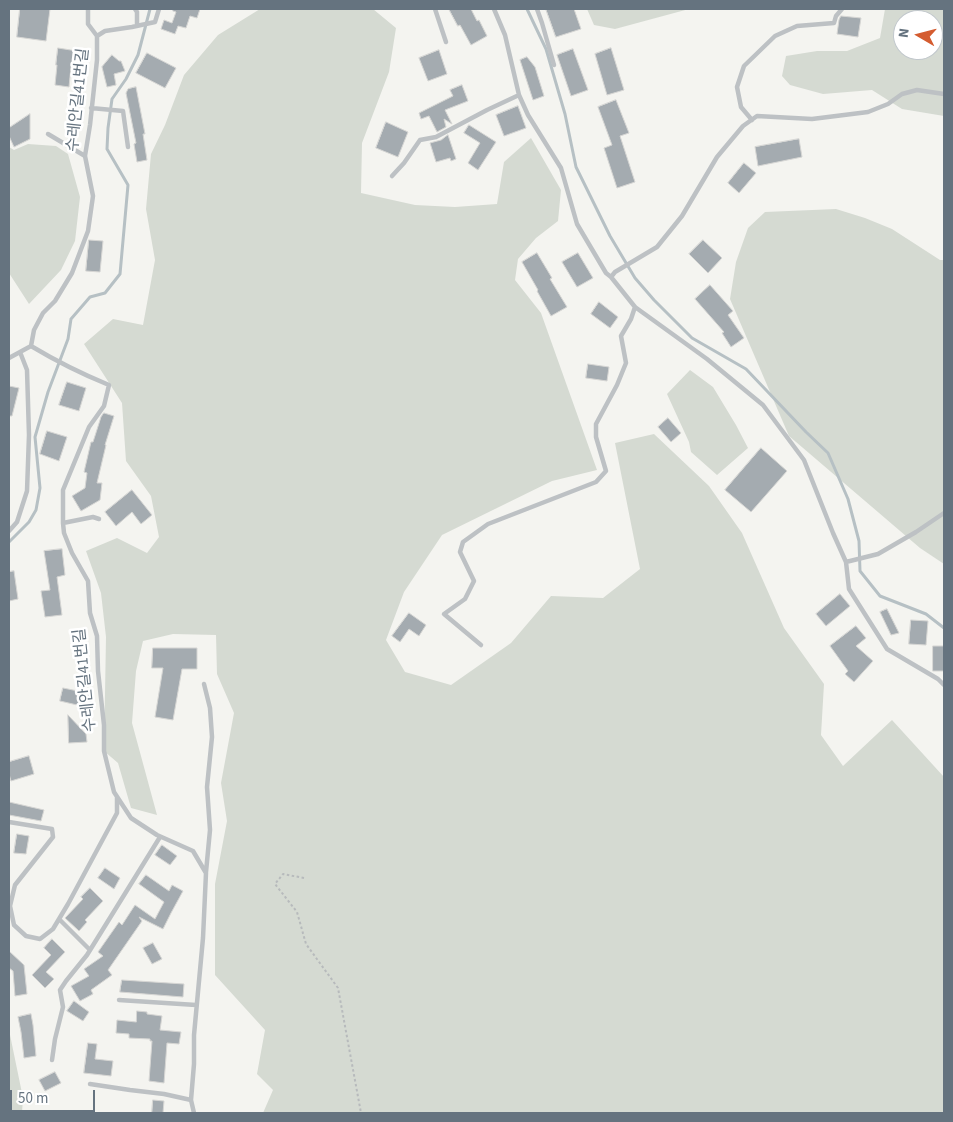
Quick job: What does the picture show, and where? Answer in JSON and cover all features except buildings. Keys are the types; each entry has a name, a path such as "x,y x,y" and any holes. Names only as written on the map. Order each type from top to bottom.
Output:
{"lane":[{"path":"88,9 88,24 97,36"},
{"path":"135,9 139,26"},
{"name":"수레안길41번길","path":"159,9 155,22 105,31 97,36 97,60 85,156 93,196 88,231 72,274 55,301 43,313 34,330 31,346 85,376 109,385 104,406 89,427 63,490 63,523 64,533 72,553 88,581 90,613 97,636 100,703 104,724 104,751 114,792 131,818 160,837 193,851 206,873"},
{"path":"435,9 446,42"},
{"path":"494,9 505,35 519,95 528,115 561,168 577,224 606,273 612,277 635,307 707,359 763,405 804,460 846,562 849,589 887,649 938,679 944,685"},
{"path":"537,9 554,65"},
{"path":"752,120 742,107 737,87 744,66 775,36 797,26 834,23 836,16 842,9"},
{"path":"612,277 615,272 657,247 682,216 718,157 743,126 757,116 812,119 868,112 888,104 902,94 917,90 944,94"},
{"path":"392,176 420,140 436,137 519,95"},
{"path":"91,108 123,111 128,147"},
{"path":"48,134 85,156"},
{"path":"481,645 444,614 465,599 474,581 460,552 463,542 488,524 596,482 606,471 596,437 596,424 617,385 626,363 621,336 631,319 635,307"},
{"path":"9,358 31,346"},
{"path":"9,531 17,522 27,491 29,435 26,370 20,352"},
{"path":"846,562 878,554 944,513"},
{"path":"63,523 92,517 98,519"},
{"path":"194,1113 191,1100 194,1035 210,830 207,787 212,737 210,708 204,684"},
{"path":"9,822 52,829 53,837 16,885 10,906 14,925 26,936 40,939 53,929 117,813 117,797"},
{"path":"52,1060 63,1007 60,990 90,950 160,837"},
{"path":"59,919 90,950"},
{"path":"119,1000 196,1005"},
{"path":"90,1084 164,1094 191,1100"}],"path":[{"path":"304,878 283,874 275,884 297,912 306,944 338,988 361,1113"}],"shaded area":[{"path":"260,9 373,9 396,28 389,72 362,143 361,193 415,205 455,207 497,204 504,162 531,138 561,190 558,221 536,238 518,259 515,280 541,313 597,470 552,481 442,535 404,592 386,640 405,672 451,685 511,643 551,596 603,598 640,569 615,443 654,434 709,486 742,533 784,628 824,684 821,735 843,766 892,720 944,777 944,1113 263,1113 273,1090 257,1074 265,1030 215,975 215,884 227,821 221,783 234,713 217,674 216,635 173,634 143,641 136,671 132,723 157,815 131,808 118,763 104,751 106,637 101,593 86,551 117,538 147,553 159,537 151,496 126,461 122,403 84,344 113,319 143,325 155,260 146,209 151,154 165,125 184,75 218,35"},
{"path":"587,9 689,9 615,29 594,25"},
{"path":"885,9 944,9 944,116 902,109 872,90 823,94 790,85 782,76 786,56 817,51 847,51 880,38"},
{"path":"28,144 56,146 68,154 80,197 75,241 61,270 29,304 9,273 9,147 14,150"},
{"path":"836,209 892,229 940,260 944,260 944,564 920,548 789,436 730,299 736,262 748,228 765,212"},
{"path":"690,370 713,387 748,448 717,475 691,452 689,442 667,394"},
{"path":"9,1030 23,1098 22,1113 9,1113"}],"waterway":[{"path":"9,542 29,522 36,510 40,488 35,437 48,392 68,339 71,319 90,297 105,293 120,274 128,185 107,149 108,128 112,99 126,79 138,55 150,9"},
{"path":"527,9 546,49 565,114 576,167 610,236 635,278 692,338 746,369 828,453 848,499 859,541 860,571 880,596 926,614 944,628"}]}
